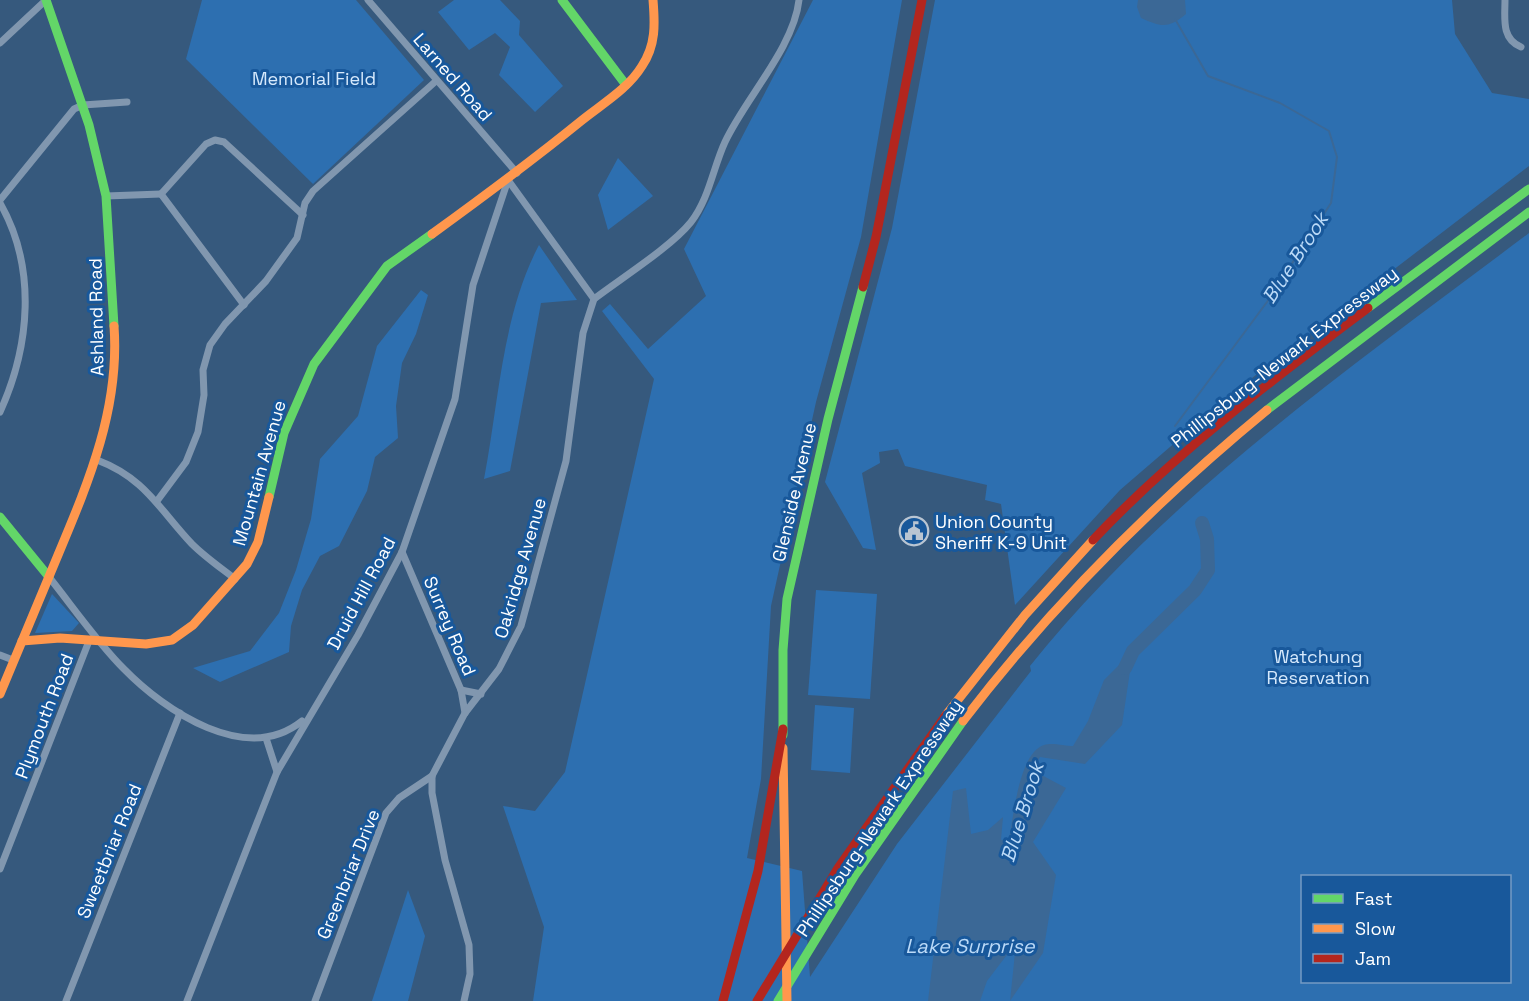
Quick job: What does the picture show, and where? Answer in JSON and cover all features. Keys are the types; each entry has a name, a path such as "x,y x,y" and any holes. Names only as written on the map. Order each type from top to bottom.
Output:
{"main road":[{"name":"Ashland Road","path":"0,694 97,460 111,403 116,349 106,196 83,105 46,0"},
{"path":"562,0 626,85"},
{"name":"Mountain Avenue","path":"22,640 60,638 103,643 146,644 172,640 193,625 247,564 258,542 284,433 314,364 328,343 387,266 508,180 626,85 642,66 652,45 655,30 653,0"},
{"name":"Glenside Avenue","path":"787,1001 783,650 787,599 828,419 876,237 921,0"},
{"name":"Phillipsburg-Newark Expressway","path":"757,1001 810,909 918,751 1023,617 1101,530 1140,493 1255,396 1529,189"},
{"name":"Phillipsburg-Newark Expressway","path":"778,1001 875,846 953,733 1083,579 1201,465 1257,418 1529,212"},
{"path":"0,517 49,577"},
{"path":"723,1001 758,871 783,729"}],"street":[{"path":"0,43 46,0"},
{"name":"Larned Road","path":"368,0 517,173"},
{"path":"508,180 594,299 691,222 704,198 725,143 774,60 798,9 799,0"},
{"path":"1505,0 1507,34 1514,44 1521,47"},
{"path":"157,501 178,476 196,440 203,406 203,370 210,345 219,331 244,305 297,238 313,191 436,81"},
{"path":"0,412 17,369 22,346 26,299 19,253 0,202 72,111 83,105 127,102"},
{"path":"106,196 161,194 206,144 215,140 224,142 303,215"},
{"name":"Druid Hill Road","path":"187,1001 277,772 358,635 402,552 455,399 470,294 508,180"},
{"path":"161,194 244,305"},
{"name":"Oakridge Avenue","path":"432,776 465,713 511,650 521,627 566,461 583,333 594,299"},
{"path":"97,460 132,477 157,501 195,547 235,579"},
{"name":"Surrey Road","path":"402,552 460,690 465,713"},
{"path":"49,577 123,668 147,690 180,713 208,728 228,734 266,738 283,733 307,718"},
{"name":"Plymouth Road","path":"0,869 89,641"},
{"path":"0,655 13,660"},
{"path":"460,690 481,694"},
{"name":"Sweetbriar Road","path":"66,1001 180,713"},
{"path":"266,738 277,772"},
{"path":"432,776 432,793 445,860 469,945 470,974 464,1001"},
{"name":"Greenbriar Drive","path":"315,1001 386,813 399,798 432,776"}],"green space":[{"name":"Memorial Field","path":"202,0 356,0 424,80 313,184 186,59"},
{"path":"454,0 500,0 520,21 519,35 563,86 535,112 499,75 510,47 495,33 469,50 438,12"},
{"name":"Watchung Reservation","path":"813,0 902,0 861,237 816,402 771,606 761,779 747,858 802,871 810,977 897,844 1031,671 1030,666 1084,603 1142,544 1266,434 1396,332 1529,233 1529,1001 533,1001 544,927 503,806 535,811 565,772 654,379 602,311 610,304 648,349 706,296 684,249"},
{"path":"935,0 1452,0 1455,34 1492,93 1529,99 1529,166 1235,391 1120,490 1015,605 1001,504 985,500 987,485 905,466 898,449 879,452 880,463 862,473 876,550 863,548 825,482 892,228"},
{"path":"618,158 653,196 608,230 598,195"},
{"path":"539,245 577,300 541,303 510,471 484,479 509,329 527,272"},
{"path":"421,290 428,295 416,334 402,363 396,406 398,438 375,457 367,491 339,546 320,556 302,590 291,626 289,652 220,682 193,668 250,651 279,613 296,570 311,519 320,459 358,416 377,346"},
{"path":"816,590 877,594 870,699 808,695"},
{"path":"52,594 79,623 72,631 35,633"},
{"path":"815,705 854,708 850,773 811,770"},
{"path":"408,890 425,936 408,1001 372,1001"}],"water":[{"path":"1138,0 1185,0 1186,14 1174,22 1159,25 1141,18 1137,7"},
{"name":"Lake Surprise","path":"1133,651 1122,725 1085,764 1040,757 1032,770 1066,788 1033,842 1056,875 1043,953 1010,1001 1016,943 987,981 980,1001 928,1001 953,791 966,788 971,834 988,830 1003,817 1001,840 1009,839 1019,786 1029,760 1036,750 1047,744 1073,746 1088,721 1104,680"}],"waterway":[{"name":"Blue Brook","path":"1175,19 1208,76 1280,103 1329,131 1337,157 1331,203 1267,302 1175,426"},
{"name":"Blue Brook","path":"1125,668 1133,651 1195,590 1208,570 1207,539 1202,523"}],"traffic: fast":[{"path":"46,0 89,125 106,196 114,326"},
{"path":"562,0 626,85"},
{"path":"1368,308 1529,189"},
{"path":"1267,410 1529,212"},
{"path":"269,497 284,433 314,364 387,266 432,234"},
{"path":"783,735 783,650 787,599 828,419 863,287"},
{"path":"0,517 49,577"},
{"path":"778,1001 855,875 963,721"}],"traffic: slow":[{"path":"432,234 630,82 650,50 654,26 653,0"},
{"path":"0,694 81,500 100,444 112,386 115,356 114,326"},
{"path":"963,721 1032,637 1106,557 1184,482 1267,410"},
{"path":"22,641 60,638 146,644 172,640 193,625 247,564 258,542 269,497"},
{"path":"946,715 1025,615 1093,540"},
{"path":"783,748 787,1001"}],"traffic: jam":[{"path":"863,287 876,237 922,0"},
{"path":"1093,540 1157,477 1225,418 1368,308"},
{"path":"757,1001 838,868 946,715"},
{"path":"723,1001 758,871 783,729"}],"place":[{"name":"Union County Sheriff K-9 Unit","path":"914,531"}]}
